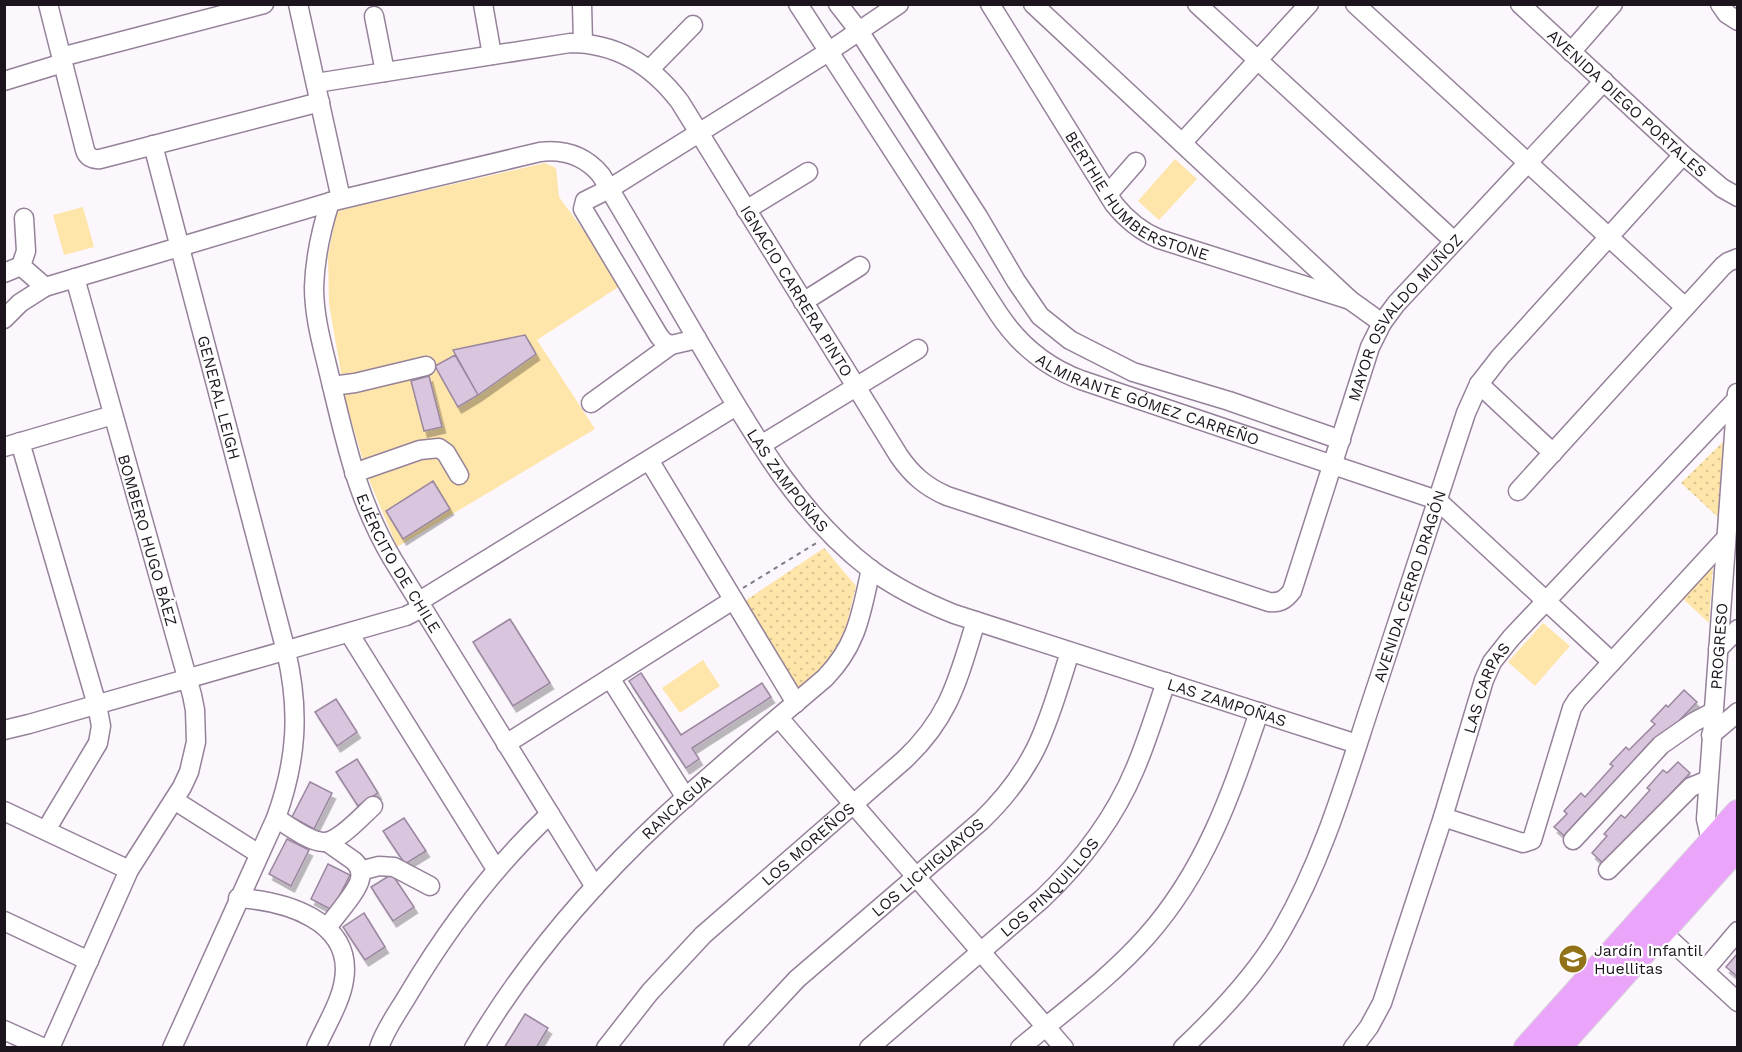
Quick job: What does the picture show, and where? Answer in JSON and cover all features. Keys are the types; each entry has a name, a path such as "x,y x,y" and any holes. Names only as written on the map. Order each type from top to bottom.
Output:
{"highway":[{"path":"1527,1047 1726,848 1737,813"},
{"path":"1557,1047 1652,924"}],"street":[{"path":"48,4 85,150 90,158 97,159 320,102"},
{"path":"4,81 62,60 264,4"},
{"name":"EJÉRCITO DE CHILE","path":"298,4 320,102 336,201 323,223 318,245 314,290 320,334 354,473 374,526 420,605 595,887"},
{"path":"483,4 492,55"},
{"path":"582,4 583,43"},
{"name":"ALMIRANTE GÓMEZ CARREÑO","path":"798,4 998,314 1030,351 1054,368 1081,380 1437,500 1612,662"},
{"path":"838,4 859,31 1040,316 1070,340 1133,372 1229,401 1341,440"},
{"path":"671,345 659,336 583,209 585,201 609,189 828,52 898,4"},
{"name":"BERTHIE HUMBERSTONE","path":"990,4 1114,204 1129,221 1159,239 1350,300"},
{"name":"BERTHIE HUMBERSTONE","path":"1033,4 1350,300 1382,323"},
{"path":"1197,4 1454,241"},
{"path":"1182,143 1310,4"},
{"path":"1355,4 1685,308"},
{"name":"AVENIDA DIEGO PORTALES","path":"1520,4 1683,155 1722,188 1737,197"},
{"path":"1571,52 1613,4"},
{"path":"1720,4 1727,14 1737,21"},
{"path":"374,16 385,72"},
{"path":"650,69 693,25"},
{"name":"IGNACIO CARRERA PINTO","path":"316,83 570,43 601,45 630,56 650,69 675,95 906,466 914,475 934,490 947,496 1269,602 1283,602"},
{"name":"MAYOR OSVALDO MUÑOZ","path":"1283,602 1292,591 1370,347 1382,323 1396,304 1604,81"},
{"name":"GENERAL LEIGH","path":"153,145 286,651 294,690 296,729 290,774 276,818 172,1047"},
{"name":"LAS ZAMPOÑAS","path":"4,319 20,303 45,287 336,201 551,151 573,154 588,162 601,175 736,406 790,489 830,534 871,569 911,595 954,614 1357,744"},
{"name":"AVENIDA CERRO DRAGÓN","path":"1183,1047 1239,990 1281,932 1304,888 1324,843 1466,413 1479,384 1500,357 1683,155"},
{"path":"1108,194 1136,162"},
{"path":"747,210 808,172"},
{"path":"24,218 26,251 13,270 45,287"},
{"path":"1518,491 1723,266 1737,258"},
{"path":"803,302 860,266"},
{"name":"BOMBERO HUGO BÁEZ","path":"50,1047 129,870 174,801 189,772 196,742 195,710 188,679 75,278"},
{"path":"591,403 671,345 697,339"},
{"path":"761,445 918,349"},
{"path":"332,386 426,366"},
{"path":"1479,384 1553,453"},
{"name":"PROGRESO","path":"1726,848 1706,825 1737,392"},
{"name":"LAS CARPAS","path":"1353,1047 1369,1028 1382,1003 1443,817 1484,680 1492,662 1503,647 1737,399"},
{"path":"4,730 406,616 736,406"},
{"path":"46,830 98,743 101,726 97,705 12,444 113,415"},
{"path":"354,473 420,450 439,448 446,453 459,475"},
{"path":"649,460 796,703"},
{"path":"1443,817 1523,843 1532,840 1572,708 1726,538"},
{"name":"RANCAGUA","path":"474,1047 533,961 595,887 686,798 833,670 852,643 860,622 871,569"},
{"path":"506,744 732,598"},
{"name":"LOS MOREÑOS","path":"606,1047 650,992 703,935 916,749 945,711 957,682 976,621"},
{"path":"1718,648 1737,629"},
{"path":"349,633 496,869"},
{"name":"LOS LICHIGUAYOS","path":"733,1047 796,980 994,809 1032,756 1044,730 1070,652"},
{"path":"610,678 686,798"},
{"name":"LOS PINQUILLOS","path":"869,1047 1058,884 1073,868 1099,834 1125,791 1135,770 1166,682"},
{"path":"1020,1047 1131,953 1176,898 1202,856 1223,813 1259,712"},
{"path":"1573,840 1661,745 1713,712"},
{"path":"1711,735 1737,712"},
{"path":"778,718 1064,1047"},
{"path":"1608,870 1691,787 1708,780"},
{"path":"174,801 259,854"},
{"path":"327,842 335,839 373,806"},
{"path":"4,811 129,870"},
{"path":"379,1047 397,1012 453,925 496,869 550,814"},
{"path":"276,818 314,840 327,842 354,861 360,871 360,881 327,928"},
{"path":"360,871 379,866 394,867 430,886"},
{"path":"238,898 267,901 294,909 320,922 339,944 345,963 341,992 316,1047"},
{"path":"4,921 89,961"},
{"path":"1652,924 1737,1002"},
{"path":"1704,971 1737,931"},
{"path":"4,1030 44,1047"}],"path":[{"path":"732,598 830,534"}],"shaded area":[{"path":"1175,159 1197,179 1159,220 1138,201"},
{"path":"545,163 556,168 559,197 623,284 537,340 595,429 397,547 368,477 347,407 329,304 328,255 337,211"},
{"path":"83,207 94,247 64,255 53,215"},
{"path":"1731,434 1721,520 1681,483"},
{"path":"824,548 856,586 843,641 822,671 799,690 742,603"},
{"path":"1713,566 1709,623 1682,598"},
{"path":"1543,623 1570,646 1535,686 1508,662"},
{"path":"703,660 720,686 680,713 662,688"}],"building":[{"path":"525,335 536,354 478,395 453,350"},
{"path":"455,355 478,395 458,407 435,366"},
{"path":"429,376 442,427 424,431 411,381"},
{"path":"433,481 450,509 403,539 386,511"},
{"path":"510,619 550,683 513,706 473,642"},
{"path":"641,673 681,735 762,683 771,697 692,748 699,759 686,768 629,681"},
{"path":"1684,690 1697,702 1567,838 1554,827 1567,814 1564,811 1581,793 1585,797 1613,766 1610,764 1626,747 1629,750 1655,724 1651,721"},
{"path":"336,699 357,732 337,746 315,712"},
{"path":"357,759 378,793 358,806 336,772"},
{"path":"1678,762 1690,773 1605,865 1592,853 1607,836 1604,834 1621,815 1625,818 1650,790 1647,788 1663,770 1667,773"},
{"path":"310,782 332,793 314,829 292,817"},
{"path":"404,818 426,851 405,864 383,831"},
{"path":"287,839 309,850 291,886 269,874"},
{"path":"328,864 350,875 332,910 311,899"},
{"path":"392,874 414,907 393,921 371,887"},
{"path":"364,913 385,947 365,960 343,927"},
{"path":"1738,953 1738,977 1726,967"},
{"path":"525,1014 548,1028 536,1048 504,1048"}],"place":[{"name":"Jardín Infantil Huellitas","path":"1573,959"}]}
